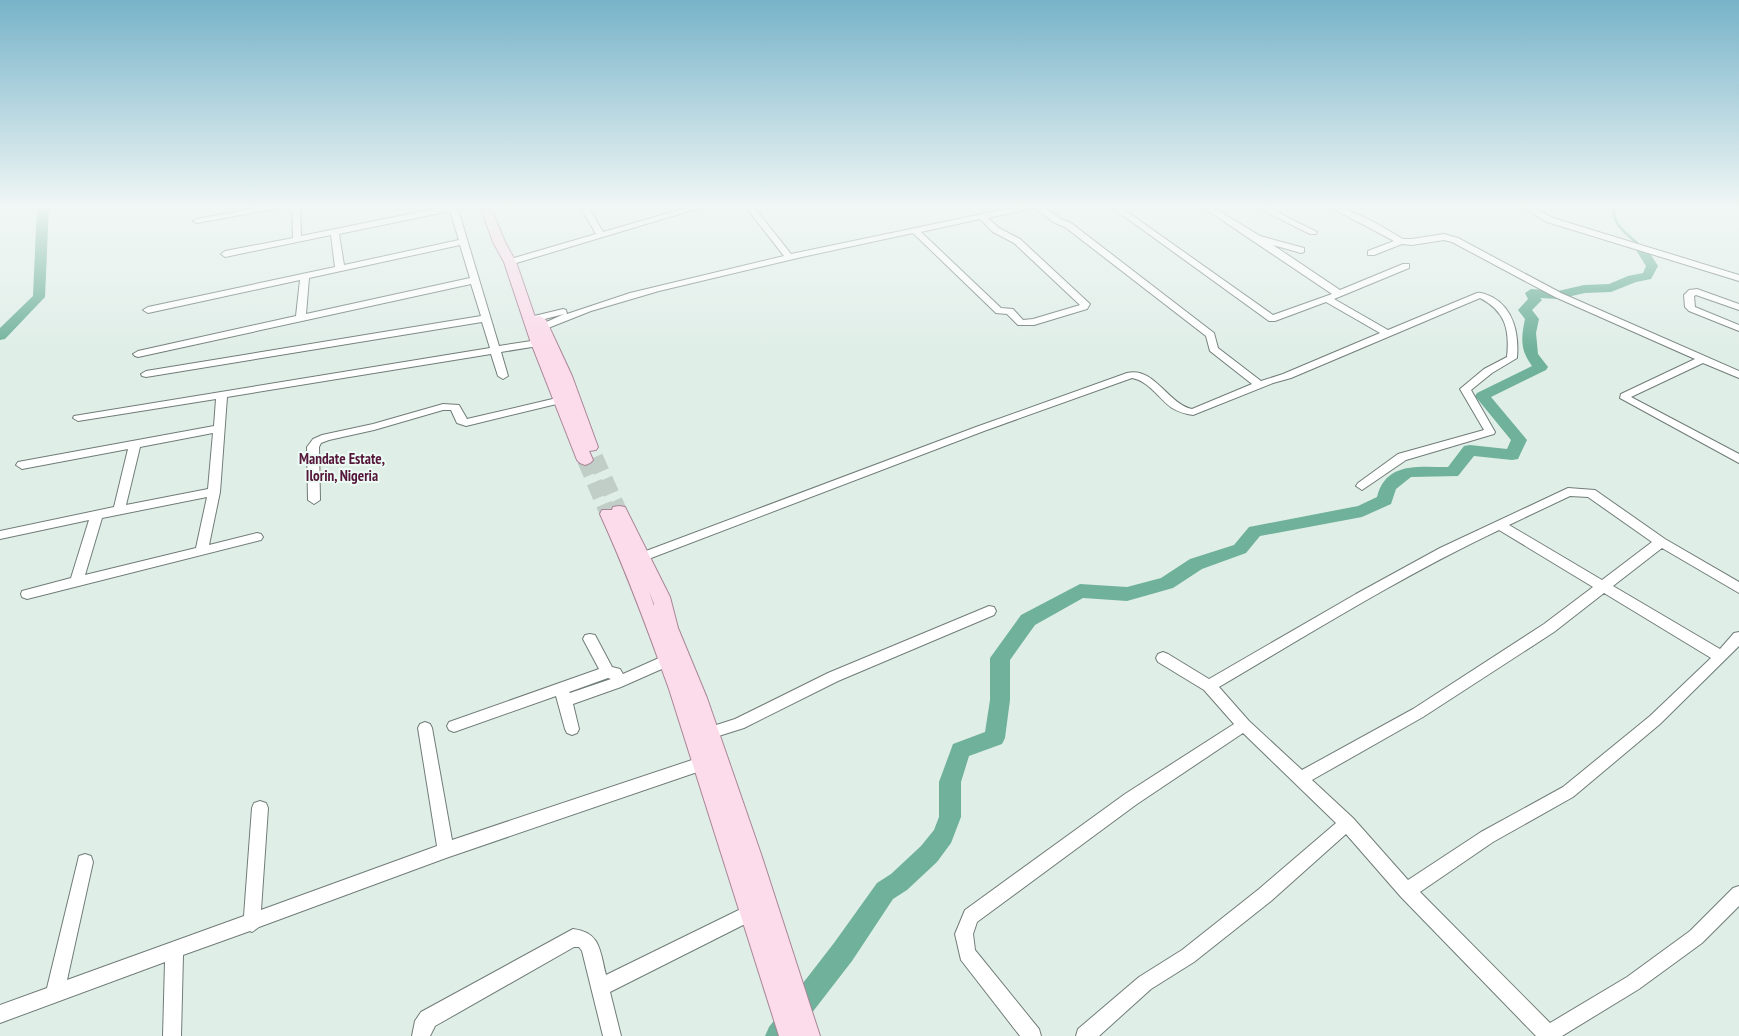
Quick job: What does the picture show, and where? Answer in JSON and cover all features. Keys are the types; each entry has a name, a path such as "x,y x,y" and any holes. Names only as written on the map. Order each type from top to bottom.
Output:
{"main road":[{"path":"509,254 514,261"},
{"path":"512,254 537,322 565,376 590,459 561,400 538,343 537,322"},
{"path":"613,513 635,560 704,763 751,912 787,999 798,1030"},
{"path":"635,560 661,597 669,628 709,733 750,854 787,999"}],"street":[{"path":"338,254 340,269"},
{"path":"148,310 407,254"},
{"path":"467,254 503,376"},
{"path":"514,261 535,254"},
{"path":"537,322 634,293 802,254"},
{"path":"941,254 999,311 1010,312 1021,323 1034,322 1084,307 1085,304 1032,254"},
{"path":"1108,254 1212,335 1213,349 1260,385"},
{"path":"1182,254 1272,319 1327,299 1406,266"},
{"path":"1281,254 1339,294"},
{"path":"1482,254 1562,297 1739,375"},
{"path":"1662,254 1739,278"},
{"path":"301,318 305,276"},
{"path":"138,354 475,280"},
{"path":"1739,307 1697,292 1692,292 1689,295 1690,307 1692,309 1739,328"},
{"path":"635,560 987,427 1131,375 1137,375 1180,410 1187,412 1202,409 1260,385 1288,376 1480,295 1498,305 1506,315 1513,349 1512,358 1488,371 1465,389 1490,432 1402,457 1362,486"},
{"path":"1327,299 1388,334"},
{"path":"146,374 487,318"},
{"path":"78,418 496,352 538,343"},
{"path":"1703,359 1625,396 1624,398 1739,459"},
{"path":"201,551 214,492 222,395"},
{"path":"314,500 313,447 317,441 443,407 455,407 462,421 466,423 561,400"},
{"path":"22,465 219,429"},
{"path":"119,510 135,444"},
{"path":"1209,686 1375,589 1444,551 1568,492 1580,491 1590,493 1662,542 1739,588"},
{"path":"0,535 97,514 214,492"},
{"path":"78,581 97,514"},
{"path":"1500,525 1721,657"},
{"path":"27,594 257,538"},
{"path":"1299,779 1418,713 1549,628 1602,586 1662,542"},
{"path":"709,733 739,724 833,677 989,611"},
{"path":"1407,891 1487,837 1568,792 1655,720 1721,657 1739,637"},
{"path":"590,639 608,672"},
{"path":"1163,658 1209,686 1244,725 1299,779 1347,823 1407,891 1556,1033 1633,983 1696,937 1739,894"},
{"path":"454,726 563,695 620,681 668,660"},
{"path":"563,695 608,672 615,673 620,681"},
{"path":"563,695 572,729"},
{"path":"1032,1036 967,954 964,928 972,916 1131,800 1244,725"},
{"path":"424,728 446,850"},
{"path":"0,1014 252,923 446,850 704,763"},
{"path":"252,923 260,808"},
{"path":"1085,1036 1145,983 1188,956 1265,895 1347,823"},
{"path":"55,993 85,862"},
{"path":"601,987 751,912"},
{"path":"421,1036 422,1028 428,1019 573,938 583,939 590,946 612,1036"},
{"path":"172,1036 174,950"}],"waterway":[{"path":"0,336 39,297 41,254"},
{"path":"778,1036 843,952 885,891 899,882 929,854 943,836 950,817 950,782 960,750 995,738 1000,700 1000,658 1028,620 1080,591 1127,594 1167,583 1196,564 1240,549 1255,531 1362,511 1385,500 1388,487 1407,472 1452,472 1470,450 1512,455 1519,440 1482,396 1541,367 1531,355 1529,333 1532,319 1525,310 1535,300 1531,293 1558,295 1584,289 1611,288 1632,279 1647,276 1652,266 1645,254"}],"tunnel":[{"path":"595,457 619,511"},
{"path":"585,460 608,514"}],"district":[{"name":"Mandate Estate, Ilorin, Nigeria","path":"342,468"}]}
